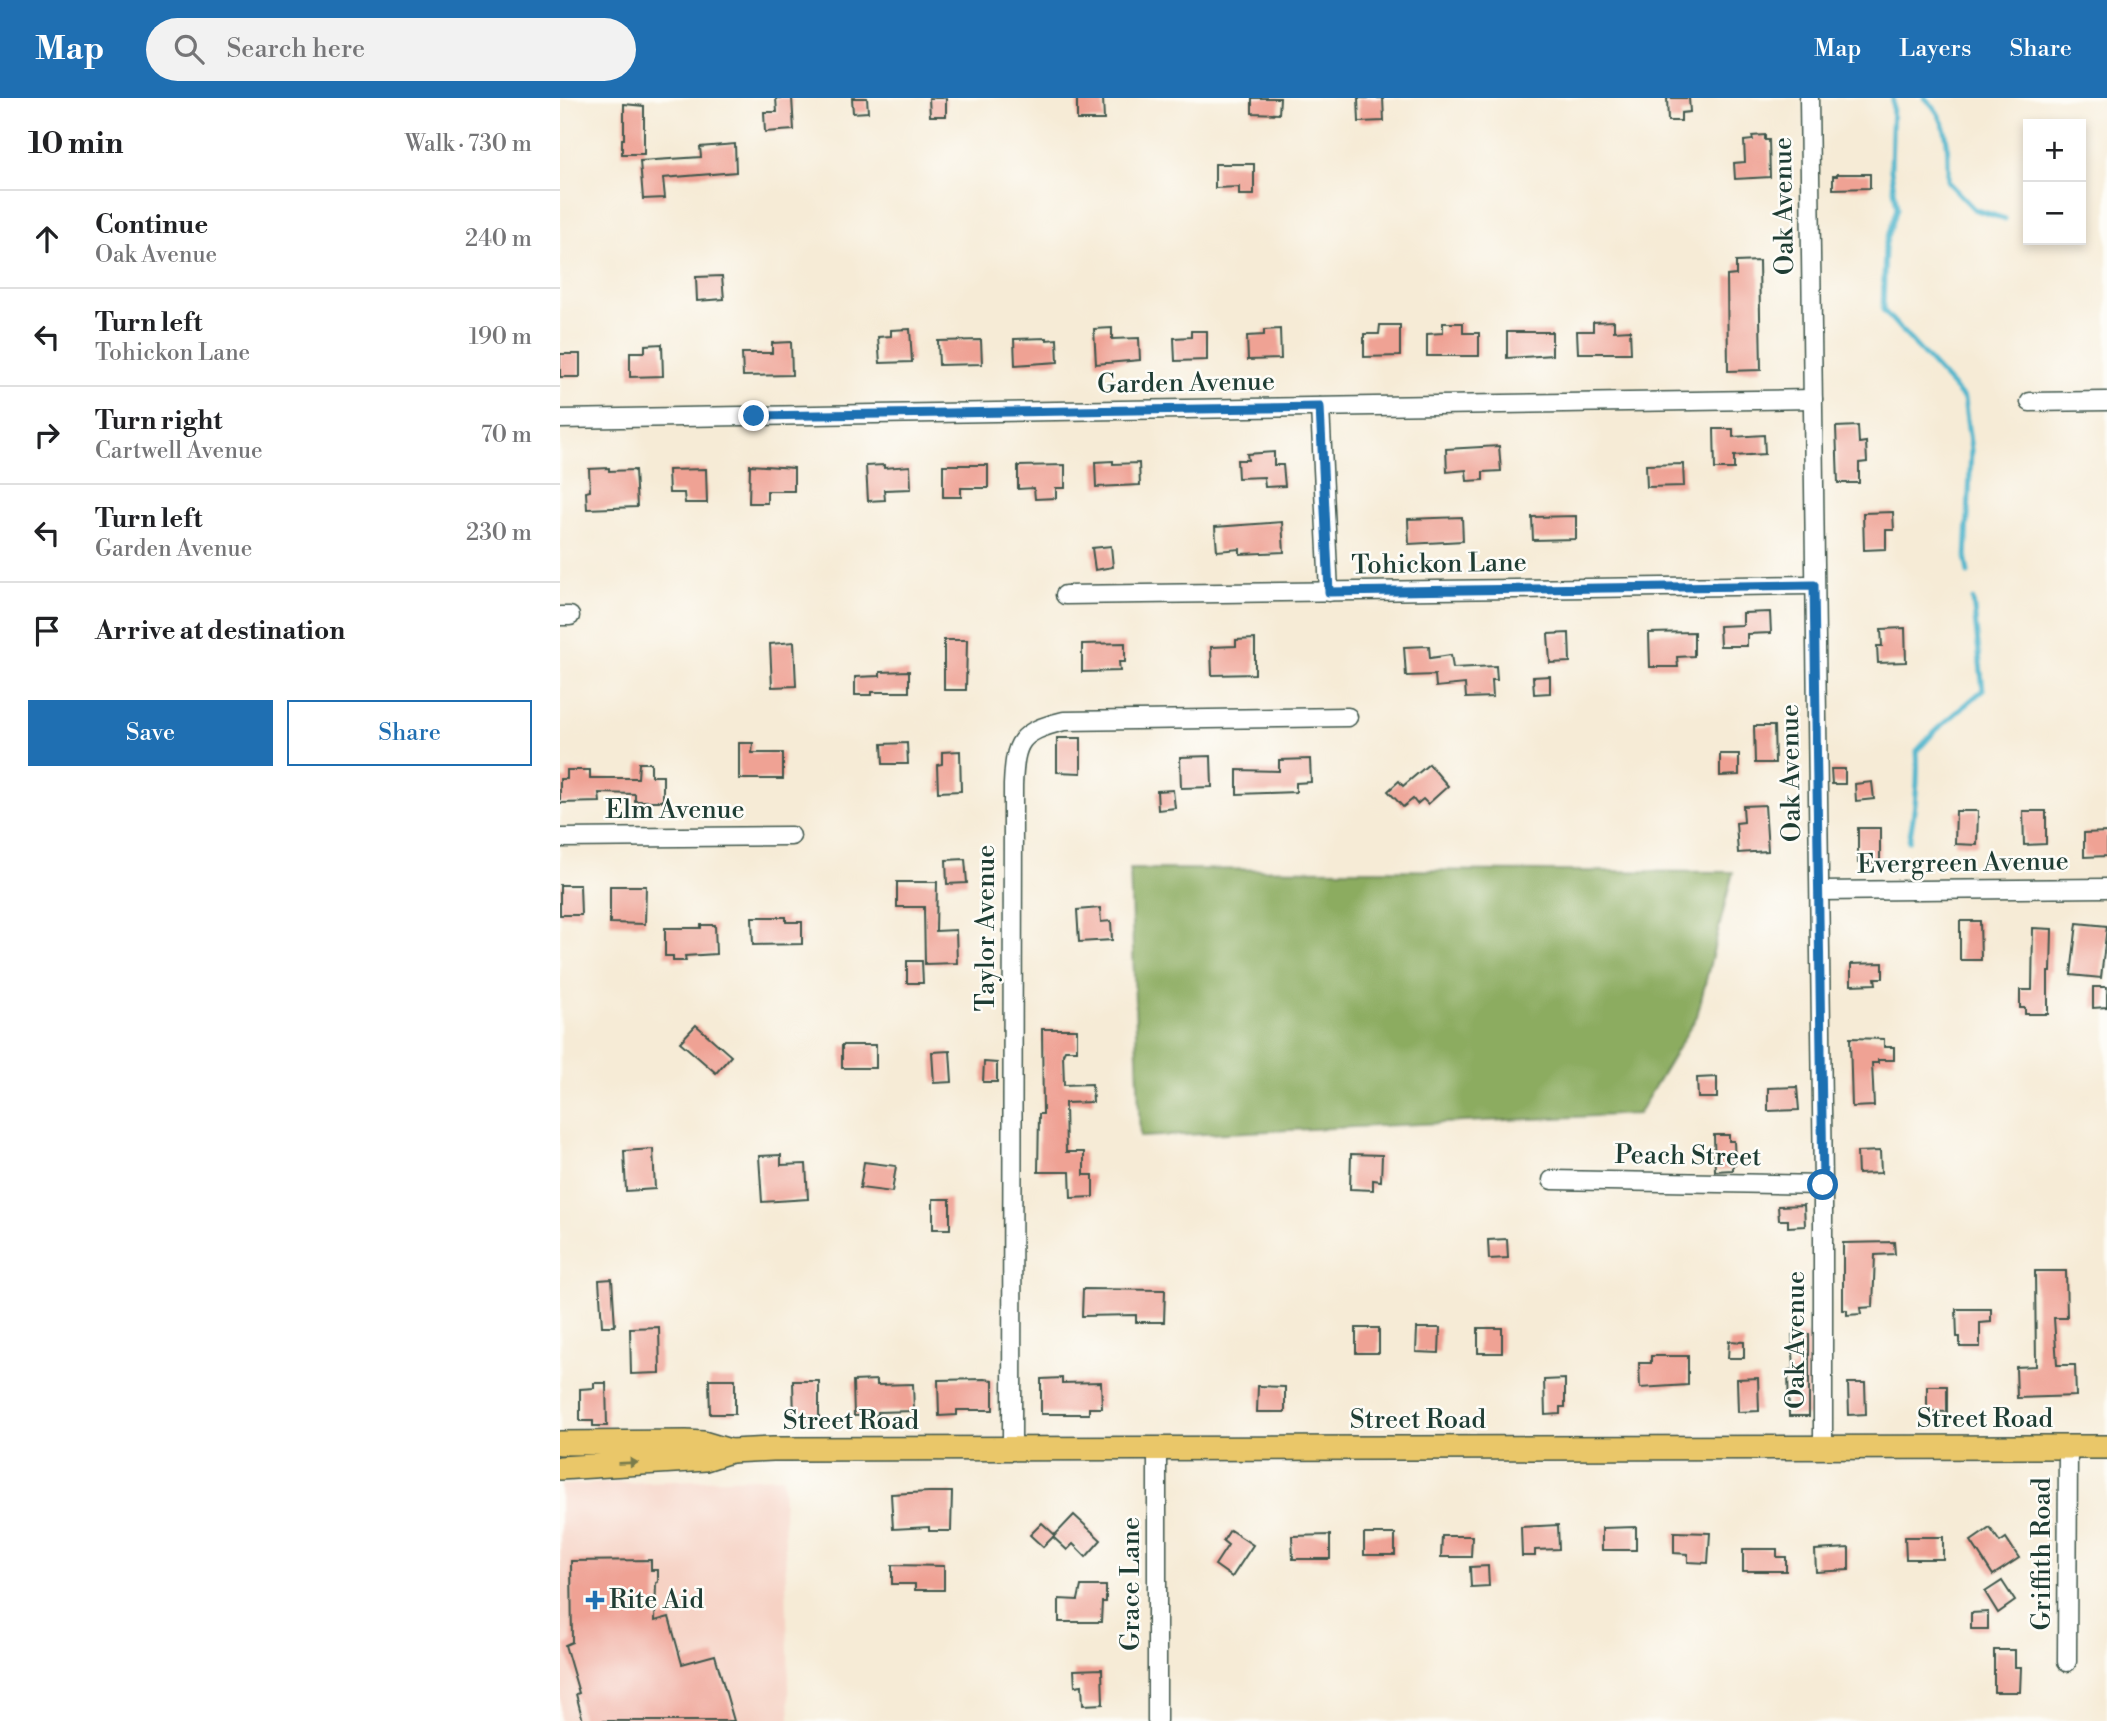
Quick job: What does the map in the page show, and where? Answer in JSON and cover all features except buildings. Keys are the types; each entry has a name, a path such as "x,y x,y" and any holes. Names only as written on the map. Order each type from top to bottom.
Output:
{"main road":[{"name":"Street Road","path":"560,1443 686,1442 703,1443 730,1451"},
{"name":"Street Road","path":"560,1468 698,1460 730,1451 2107,1447"}],"street":[{"name":"Oak Avenue","path":"1809,98 1820,891 1823,1448"},
{"name":"Garden Avenue","path":"560,419 1813,399"},
{"path":"2030,401 2107,401"},
{"path":"1320,407 1329,592"},
{"name":"Tohickon Lane","path":"1065,595 1814,585"},
{"name":"Taylor Avenue","path":"1012,1449 1013,785 1014,755 1019,743 1043,726 1064,721 1348,717"},
{"name":"Elm Avenue","path":"560,838 790,836"},
{"name":"Evergreen Avenue","path":"1820,891 2107,888"},
{"name":"Peach Street","path":"1552,1180 1823,1185"},
{"name":"Griffith Road","path":"2067,1662 2068,1447"},
{"name":"Grace Lane","path":"1157,1448 1157,1721"}],"shaded area":[{"path":"783,1477 790,1721 560,1721 560,1485"}],"green space":[{"path":"1130,869 1733,872 1697,1016 1638,1114 1140,1137"}],"waterway":[{"path":"1893,98 1891,170 1897,208 1885,246 1883,310 1964,399 1971,450 1966,561 1968,573"},
{"path":"1925,98 1940,116 1944,126 1948,147 1948,182 1974,209 2005,219"},
{"path":"1909,841 1916,796 1917,751 1935,731 1983,690 1973,600"}],"place":[{"name":"Rite Aid","path":"595,1600"}],"route":[{"path":"754,416 1320,407 1329,592 1814,585 1823,1185"}]}
